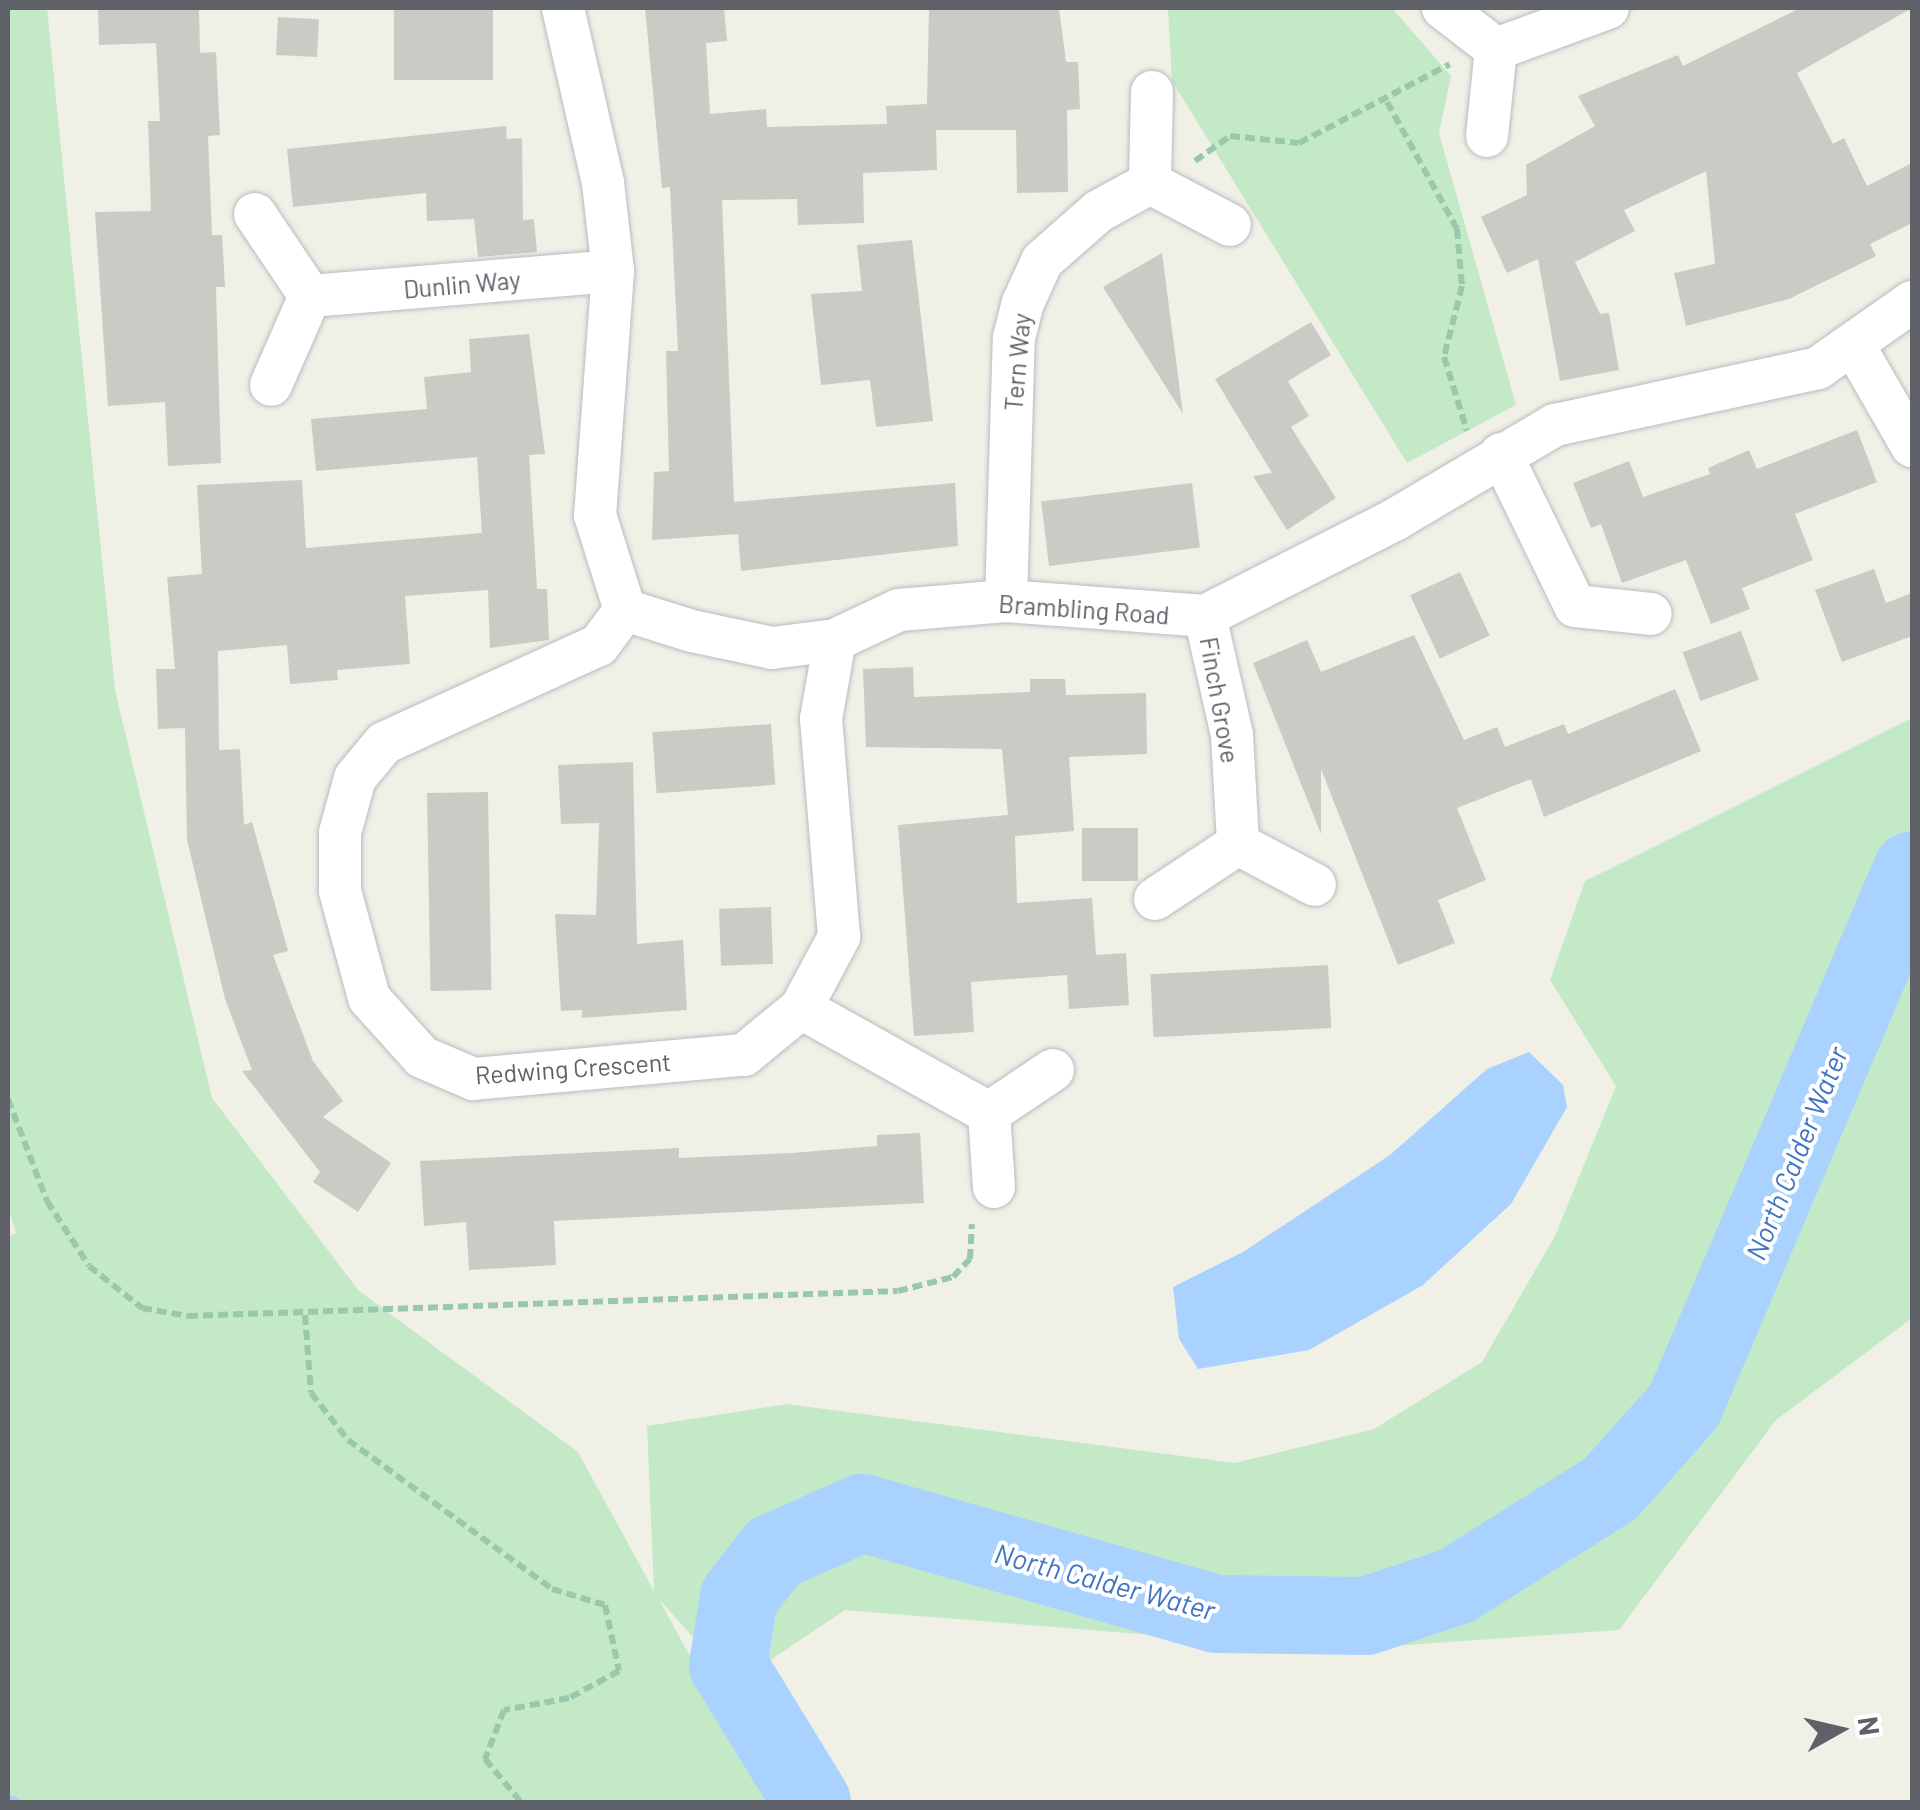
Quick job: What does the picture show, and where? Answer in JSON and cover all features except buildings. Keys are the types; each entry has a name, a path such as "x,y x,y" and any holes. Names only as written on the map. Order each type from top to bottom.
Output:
{"street":[{"path":"563,8 603,183 613,271 595,516 624,610"},
{"path":"1443,8 1496,49"},
{"path":"1496,49 1608,8"},
{"path":"1487,136 1496,49"},
{"path":"1152,92 1150,184 1230,225"},
{"name":"Tern Way","path":"1006,602 1014,338 1022,302 1042,261 1099,211 1150,184"},
{"path":"256,214 310,296 271,386"},
{"name":"Dunlin Way","path":"310,296 613,271"},
{"name":"Brambling Road","path":"624,610 772,648 835,640 899,610 1006,602 1204,616 1396,520 1491,459 1555,425 1818,368 1912,302"},
{"path":"1853,344 1912,446"},
{"path":"1491,459 1576,606 1651,614"},
{"name":"Redwing Crescent","path":"624,610 598,645 384,743 355,778 340,832 340,891 368,998 422,1057 473,1079 744,1055 801,1008 839,937 821,720 835,640"},
{"name":"Finch Grove","path":"1204,616 1232,735 1238,844"},
{"path":"1155,898 1238,844 1315,885"},
{"path":"801,1008 989,1113"},
{"path":"989,1113 1053,1070"},
{"path":"989,1113 994,1187"}],"path":[{"path":"1150,184 1230,136 1299,143 1387,102 1460,58 1496,49"},
{"path":"1387,102 1457,229 1462,286 1444,358 1491,459"},
{"path":"8,1099 47,1201 89,1266 142,1308 305,1315 898,1292 953,1277 970,1259 974,1187 994,1187"},
{"path":"305,1315 311,1393 348,1440 552,1589 605,1605 619,1672 569,1698 504,1710 485,1759 521,1802"}],"green space":[{"path":"8,8 47,8 115,690 212,1098 359,1291 578,1452 654,1591 647,1426 787,1404 1235,1463 1374,1429 1482,1362 1555,1236 1616,1086 1550,980 1585,881 1912,718 1912,1318 1776,1420 1619,1630 1337,1650 845,1610 735,1684 659,1599 769,1802 8,1802 8,1236 16,1233 8,1207"},
{"path":"1168,8 1392,8 1451,76 1439,133 1516,405 1407,463 1172,81"}],"water":[{"path":"1529,1052 1563,1085 1567,1107 1511,1204 1423,1285 1309,1350 1198,1369 1179,1339 1173,1287 1243,1252 1390,1155 1487,1069"}],"waterway":[{"name":"North Calder Water","path":"812,1802 728,1665 739,1597 774,1552 862,1513 1216,1614 1366,1616 1456,1586 1610,1489 1684,1406 1912,870"},
{"path":"8,1802 14,1802"}]}
